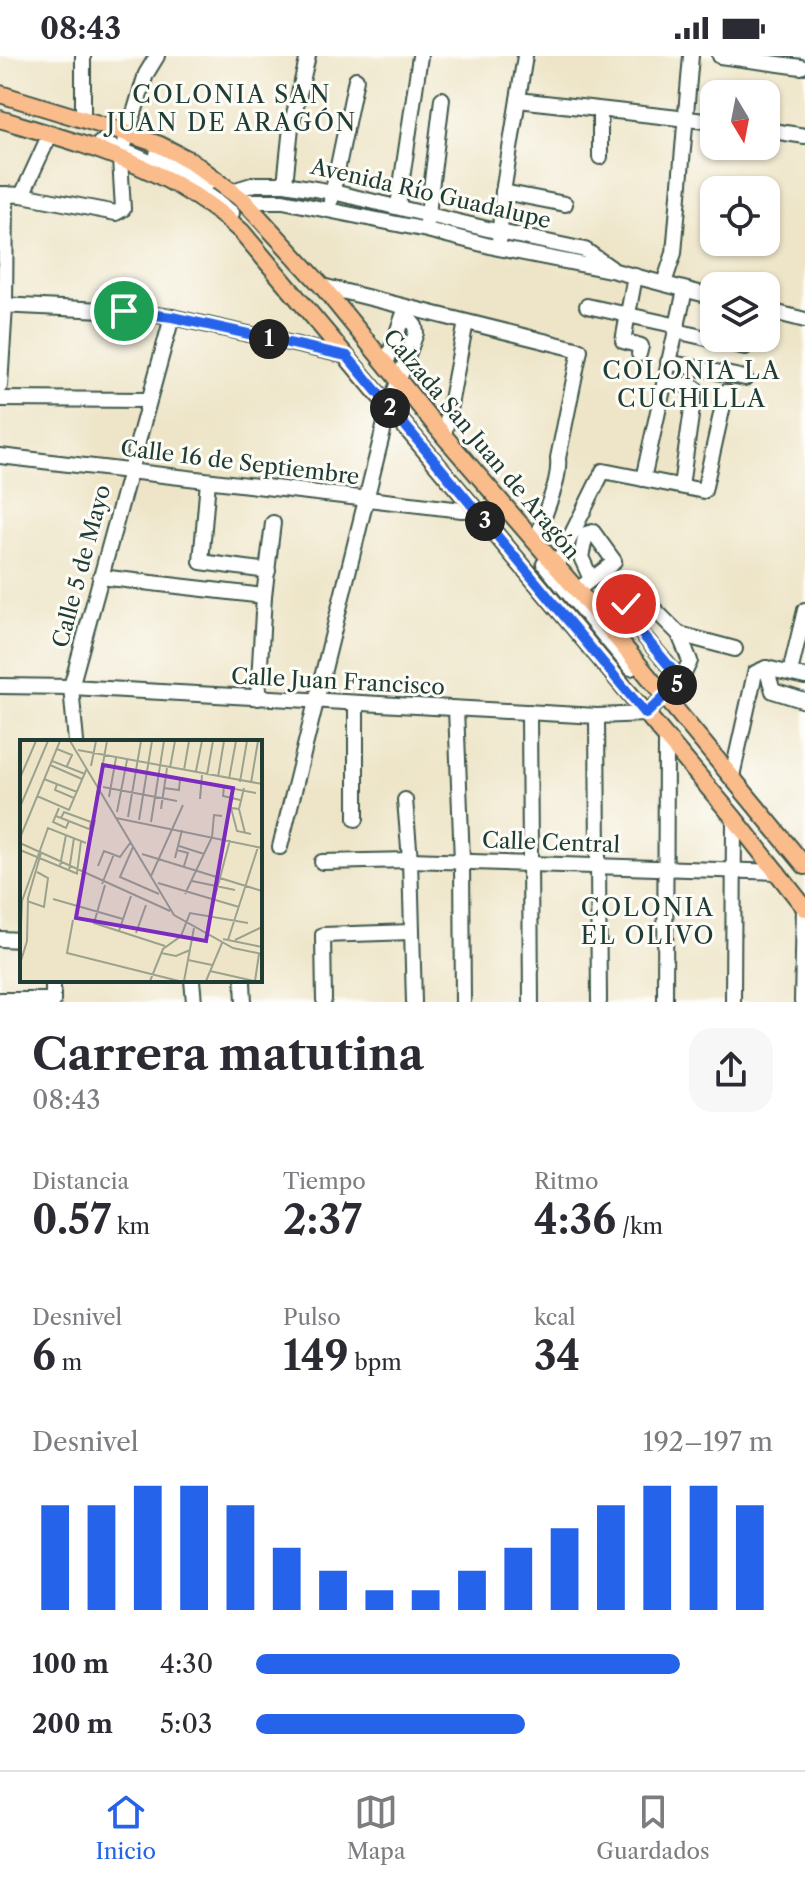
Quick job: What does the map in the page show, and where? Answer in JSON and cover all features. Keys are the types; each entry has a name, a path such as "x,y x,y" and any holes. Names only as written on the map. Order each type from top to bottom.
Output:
{"main road":[{"path":"0,94 83,120 124,146"},
{"path":"0,119 50,134 124,146"},
{"name":"Calzada San Juan de Aragón","path":"124,146 191,161 238,196 322,286 386,364 394,393 476,509 656,706 732,776 805,866"},
{"name":"Calzada San Juan de Aragón","path":"124,146 152,170 184,187 242,232 347,356 444,436 577,590 656,706 666,739 805,904"}],"street":[{"path":"83,56 83,120"},
{"path":"9,194 120,212 124,203 119,172 124,146 146,74 157,56"},
{"path":"285,184 291,127 308,56"},
{"path":"398,206 420,56"},
{"path":"498,248 503,192 525,56"},
{"path":"664,283 674,253 691,56"},
{"path":"720,56 801,67"},
{"path":"328,210 356,79"},
{"path":"427,230 442,99"},
{"path":"518,100 700,120"},
{"path":"0,101 124,146 194,185 242,222 394,393 656,706 805,877"},
{"path":"600,111 600,157"},
{"path":"0,112 124,146"},
{"path":"780,132 801,136"},
{"path":"0,386 9,194 50,134"},
{"name":"Avenida Río Guadalupe","path":"238,196 255,184 285,184 333,192 585,250 615,271"},
{"path":"503,192 565,204"},
{"name":"Avenida Río Guadalupe","path":"238,196 283,201 427,230 498,248 615,271 700,294"},
{"path":"635,276 623,341 641,346 639,354"},
{"path":"322,286 404,310 580,350 558,458 558,474 538,545"},
{"path":"643,479 685,290"},
{"path":"3,306 124,311 172,317 347,356"},
{"path":"587,306 629,314 700,335"},
{"path":"280,847 394,393 417,331 404,310"},
{"path":"386,364 404,310"},
{"path":"780,314 805,320"},
{"name":"Calle 5 de Mayo","path":"76,740 71,687 172,317"},
{"path":"444,436 466,322"},
{"path":"668,362 745,378"},
{"path":"664,380 695,388 681,486"},
{"path":"556,566 603,471 704,491 726,392"},
{"path":"0,399 149,400"},
{"name":"Calle 16 de Septiembre","path":"0,456 368,500 476,509"},
{"path":"208,481 200,560 203,563 268,571"},
{"path":"258,698 264,596 273,523"},
{"path":"100,577 264,596"},
{"path":"577,590 591,579"},
{"path":"656,706 681,680 690,661 679,634 645,598 635,597 626,604 626,615 681,680"},
{"path":"792,664 805,610"},
{"path":"679,634 735,649"},
{"path":"766,668 773,691 805,701"},
{"path":"732,776 755,673 766,668 805,677"},
{"name":"Calle Juan Francisco","path":"0,686 71,687 597,716 656,706"},
{"path":"0,695 18,686"},
{"path":"356,703 356,819"},
{"path":"656,706 669,733 805,904 802,1002"},
{"path":"456,709 463,1002"},
{"path":"529,712 531,1002"},
{"path":"597,716 599,1002"},
{"path":"665,1002 666,739"},
{"path":"405,800 414,1002"},
{"path":"733,1002 734,818"},
{"name":"Calle Central","path":"322,862 462,861 778,872"},
{"path":"324,1000 323,935 412,932"},
{"path":"0,939 20,940"},
{"path":"192,982 194,1002"},
{"path":"243,982 244,1002"},
{"path":"0,1000 53,1001"}],"district":[{"name":"COLONIA SAN JUAN DE ARAGÓN","path":"232,109"},
{"name":"COLONIA LA CUCHILLA","path":"692,385"},
{"name":"COLONIA EL OLIVO","path":"648,922"}],"route":[{"path":"124,311 172,317 347,356 646,714 681,680 626,615 626,604"}]}
